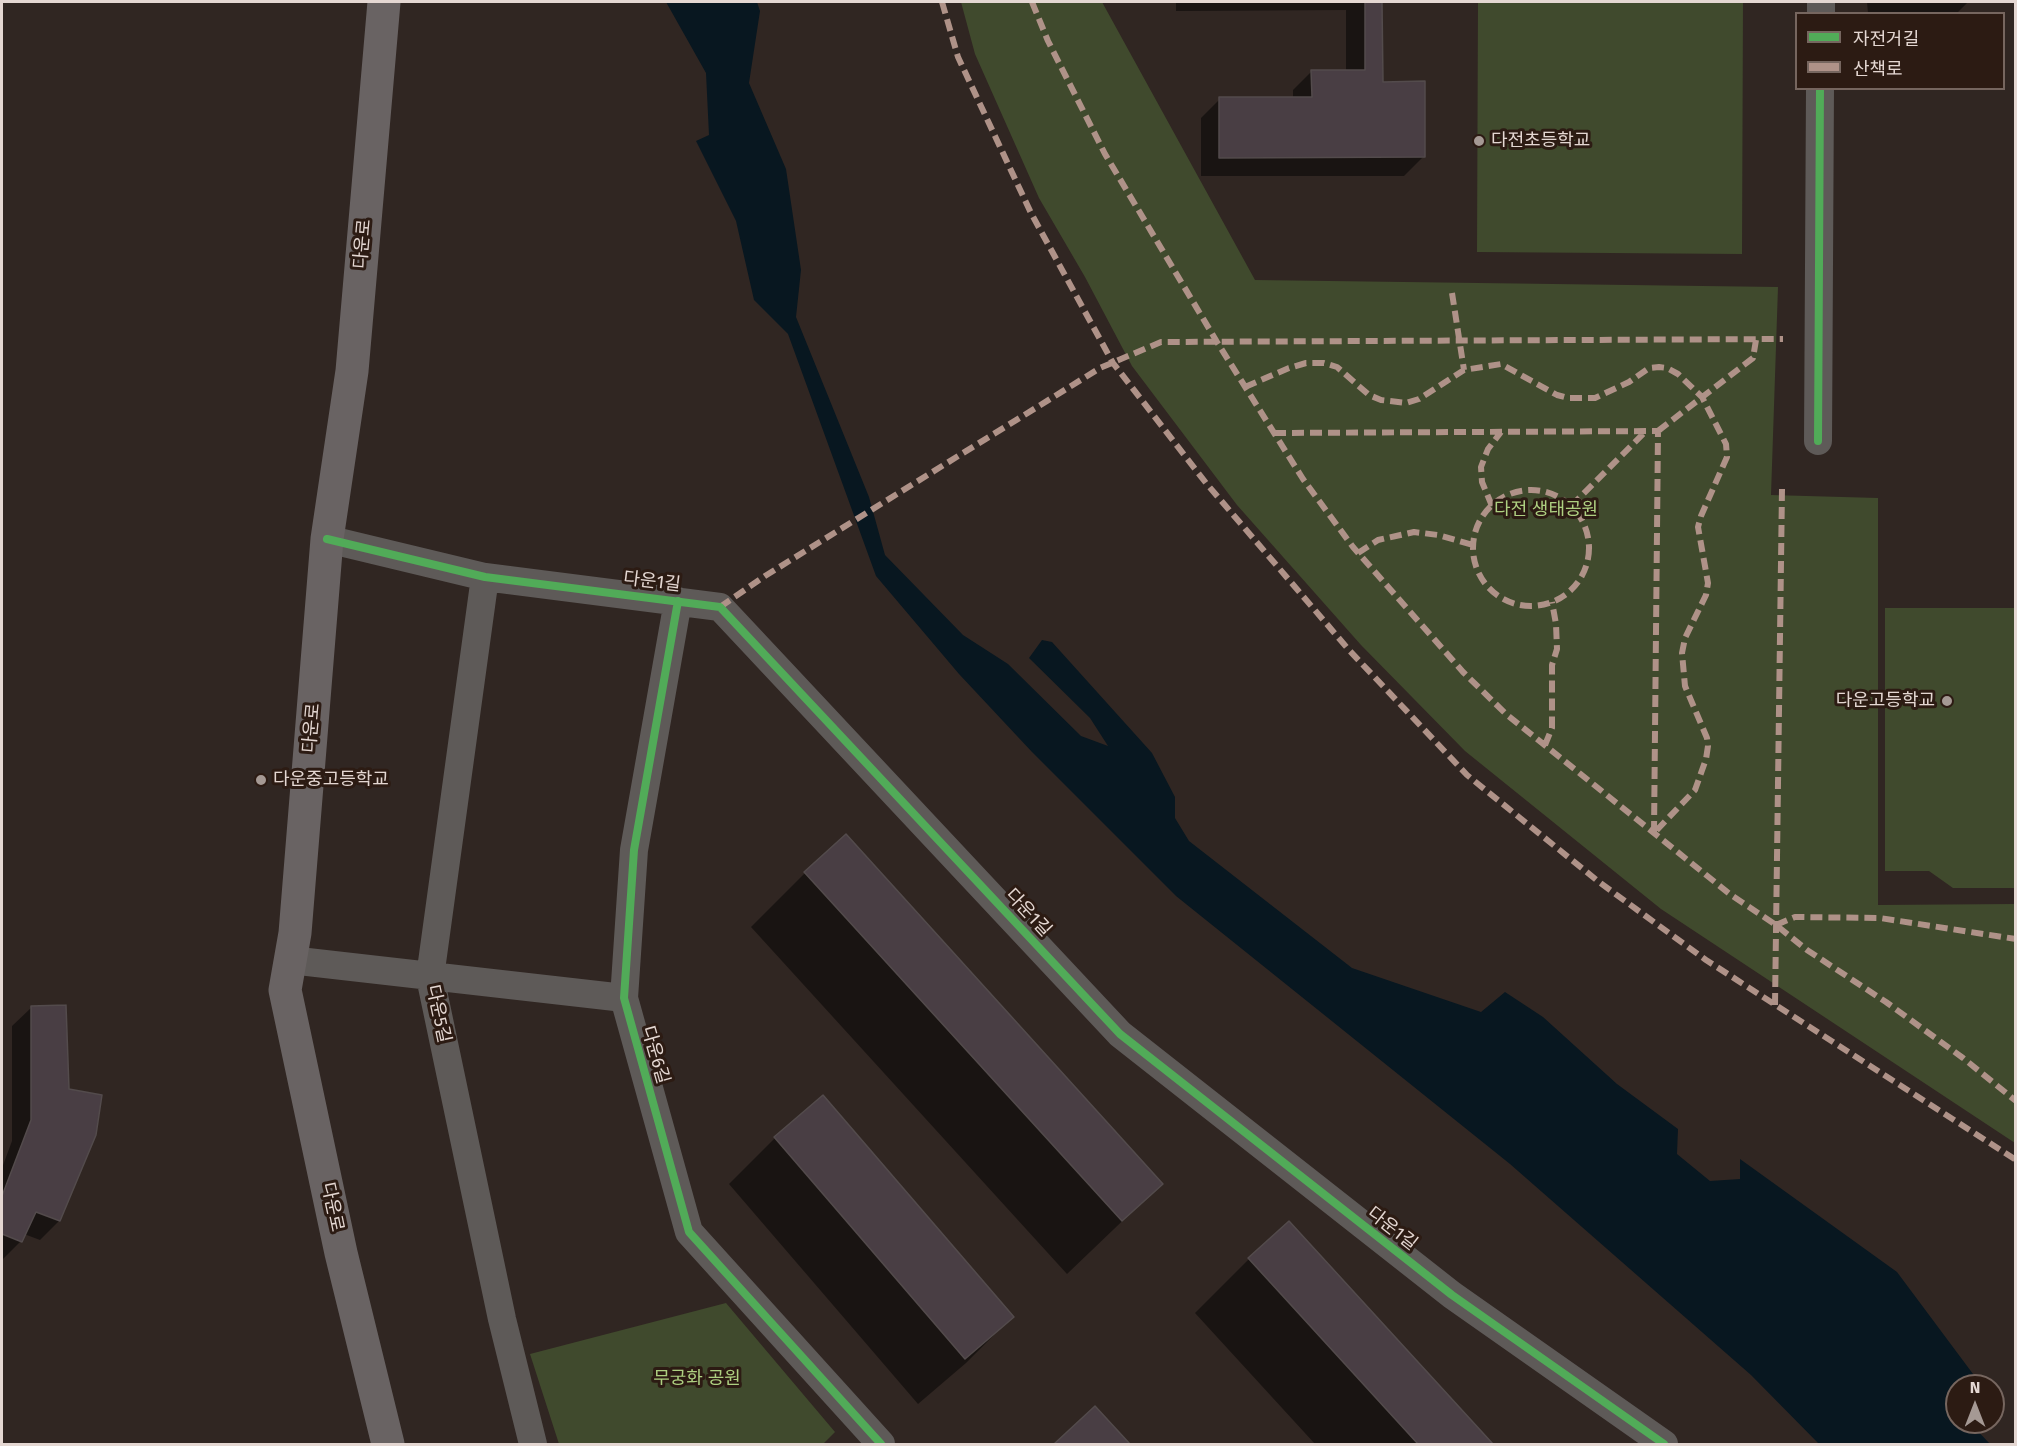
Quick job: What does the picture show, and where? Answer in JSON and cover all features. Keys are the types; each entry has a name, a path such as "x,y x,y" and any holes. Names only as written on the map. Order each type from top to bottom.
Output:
{"main road":[{"name":"다운로","path":"384,2 352,371 327,539 295,933 285,990 341,1253 388,1444"}],"street":[{"path":"1818,441 1820,90"},
{"name":"다운1길","path":"327,539 485,577 720,606 1120,1034 1452,1295 1664,1444"},
{"name":"다운5길","path":"485,577 430,977 502,1319 532,1444"},
{"name":"다운6길","path":"678,601 634,850 624,998 689,1232 874,1442"},
{"path":"290,960 624,998"}],"green space":[{"name":"다전 생태공원","path":"961,2 1102,2 1255,280 1778,287 1771,495 1878,498 1878,905 2015,904 2015,1143 1661,909 1465,751 1361,645 1237,505 1132,366 1085,277 1039,198 975,54"},
{"path":"1478,2 1743,2 1742,254 1477,252"},
{"path":"1885,608 2015,608 2015,888 1953,888 1929,871 1885,871"},
{"name":"무궁화 공원","path":"726,1303 835,1432 823,1444 559,1444 530,1354"}],"water":[{"path":"666,2 757,2 760,11 749,83 786,169 801,270 796,317 869,497 885,555 963,635 1008,664 1081,736 1108,746 1090,718 1029,658 1042,640 1052,642 1152,753 1175,797 1175,818 1189,841 1352,968 1481,1012 1505,992 1543,1017 1617,1084 1678,1129 1677,1154 1710,1181 1740,1179 1740,1159 1897,1272 1973,1374 1945,1374 1945,1434 1981,1434 1990,1444 1819,1444 1751,1375 1510,1164 1176,896 1032,752 959,674 876,576 788,334 754,300 736,221 696,141 709,135 706,73"}],"building":[{"path":"1365,2 1382,2 1383,82 1425,81 1425,157 1219,158 1219,97 1312,97 1311,70 1365,70"},
{"path":"846,834 1163,1184 1122,1221 804,872"},
{"path":"66,1005 69,1089 102,1095 96,1135 60,1221 36,1212 22,1242 2,1234 2,1196 31,1120 31,1006"},
{"path":"823,1095 1014,1317 965,1359 774,1137"},
{"path":"1289,1221 1493,1444 1418,1444 1248,1258"},
{"path":"1095,1406 1130,1444 1054,1444"}],"marked path":[{"path":"942,2 958,57 1031,213 1113,363 1206,483 1349,650 1467,775 1599,882 1706,960 2016,1160"},
{"path":"1032,2 1048,41 1105,154 1217,342 1303,479 1353,547 1463,672 1506,714 1731,895 1776,925 1807,950 1886,1002 1963,1058 2016,1101"},
{"path":"1452,293 1464,370"},
{"path":"720,607 765,576 1100,368 1161,342 1783,339"},
{"path":"1658,431 1753,358 1756,340"},
{"path":"1245,387 1289,368 1306,363 1324,363 1337,367 1369,395 1381,400 1406,403 1419,399 1464,370 1501,364 1557,395 1568,398 1595,398 1629,382 1649,368 1659,367 1667,368 1678,374 1702,397 1726,444 1727,457 1698,527 1708,583 1706,595 1685,638 1682,653 1685,686 1707,738 1708,746 1695,790 1654,833"},
{"path":"1571,506 1646,431"},
{"path":"1274,433 1658,431 1654,833"},
{"path":"1492,506 1482,482 1481,467 1488,449 1501,432"},
{"path":"1775,1005 1782,489"},
{"path":"1531,490 1553,495 1572,507 1584,526 1589,548 1584,570 1572,589 1553,601 1531,606 1509,601 1490,589 1478,570 1473,548 1478,526 1490,507 1509,495 1531,490"},
{"path":"1358,553 1378,540 1414,532 1438,535 1473,545"},
{"path":"1545,745 1552,728 1552,665 1557,649 1552,602"},
{"path":"1776,925 1795,917 1880,918 2016,939"}],"cycle path":[{"path":"1818,441 1820,90"},
{"path":"327,539 485,577 720,607 1120,1034 1452,1295 1664,1444"},
{"path":"678,601 634,850 624,998 689,1232 881,1444"}],"place":[{"name":"다전초등학교","path":"1479,141"},
{"name":"다운고등학교","path":"1947,701"},
{"name":"다운중고등학교","path":"261,780"}]}
